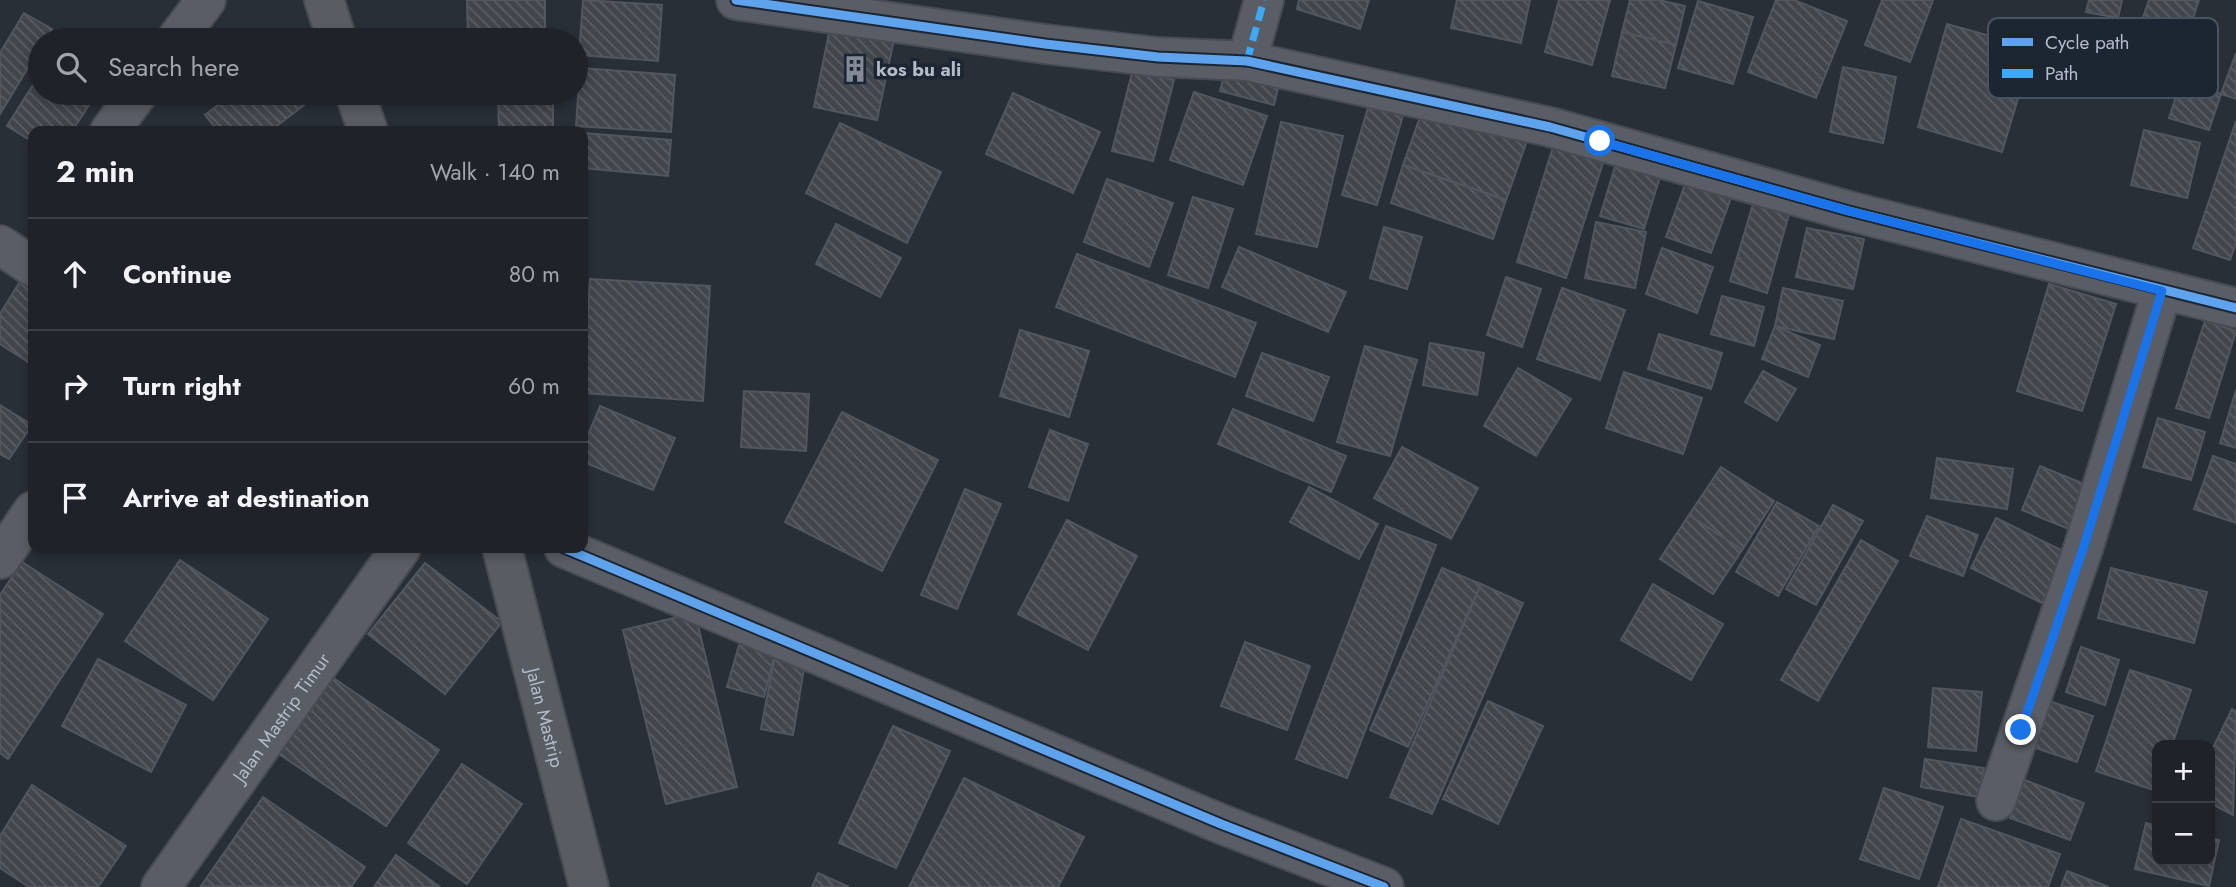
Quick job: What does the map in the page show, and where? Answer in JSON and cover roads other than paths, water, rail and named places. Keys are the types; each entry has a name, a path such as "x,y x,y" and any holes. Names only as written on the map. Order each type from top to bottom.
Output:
{"main road":[{"path":"324,0 333,28"},
{"path":"359,105 366,126"},
{"name":"Jalan Mastrip","path":"503,553 589,887"}],"street":[{"path":"185,28 206,0"},
{"path":"736,0 1045,44 1158,57 1247,61 1550,127 1849,211 2236,308"},
{"path":"1247,61 1264,0"},
{"path":"114,126 129,105"},
{"path":"1996,802 2083,549 2162,291"},
{"path":"0,559 28,518"},
{"name":"Jalan Mastrip Timur","path":"161,887 397,553"},
{"path":"576,553 1221,824 1384,887"}],"place":[{"name":"kos bu ali","path":"855,69"}]}
